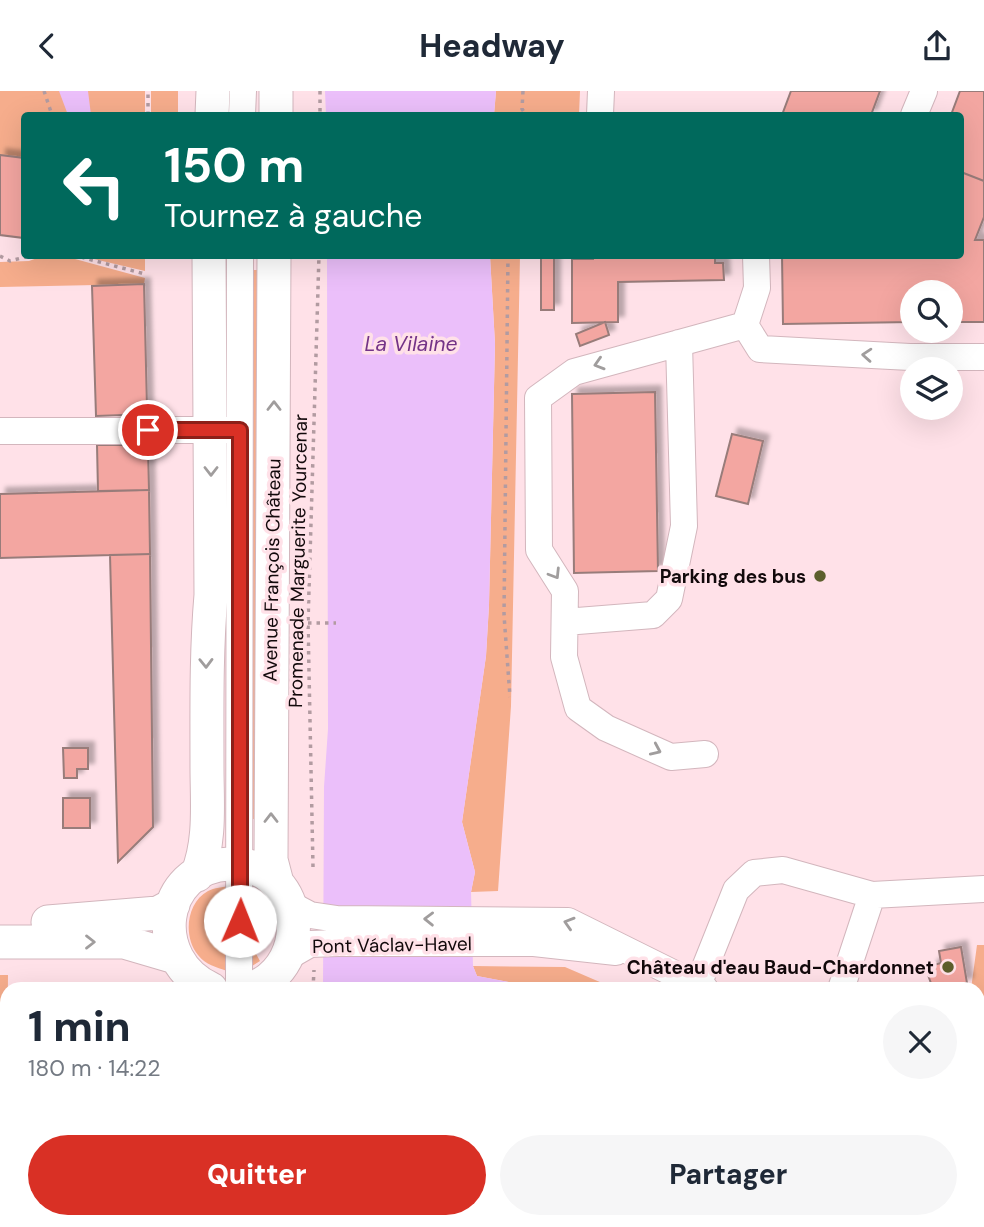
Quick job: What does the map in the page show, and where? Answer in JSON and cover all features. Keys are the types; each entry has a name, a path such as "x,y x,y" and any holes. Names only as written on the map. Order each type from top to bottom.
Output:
{"main road":[{"path":"212,112 213,91"},
{"path":"276,91 276,112"},
{"path":"197,875 203,857 207,825 225,430 209,259"},
{"name":"Avenue François Château","path":"274,259 271,860 293,901 295,936 284,970"},
{"path":"199,982 186,973 175,957 168,931 173,905 183,888 197,875 218,866 241,865 257,870 293,901"},
{"path":"0,924 158,913 173,905"},
{"path":"0,942 124,942 175,957"}],"street":[{"path":"242,112 243,91"},
{"path":"600,112 601,91"},
{"path":"915,112 924,91"},
{"path":"239,982 241,865 225,430 240,259"},
{"path":"756,259 757,288 745,325 760,349 910,357 984,357"},
{"path":"705,754 671,757 606,728 578,708 564,657 565,591 539,550 538,398 573,372 745,325"},
{"path":"565,622 653,615 669,599 684,526 672,344"},
{"path":"0,431 225,430"},
{"path":"703,982 736,890 754,873 783,870 872,895 984,889"},
{"path":"843,982 872,895"},
{"name":"Pont Václav-Havel","path":"293,901 343,919 498,932"},
{"path":"498,932 547,944 630,953 691,982"},
{"name":"Pont Václav-Havel","path":"284,970 498,932"}],"path":[{"path":"44,91 51,112"},
{"path":"148,91 148,112"},
{"path":"320,91 320,112"},
{"path":"522,112 523,91"},
{"path":"0,255 10,261 21,258"},
{"path":"88,259 145,274"},
{"name":"Promenade Marguerite Yourcenar","path":"313,867 308,623 319,259"},
{"path":"508,259 504,615 510,697"},
{"path":"308,623 336,623"},
{"path":"284,970 302,982"}],"shaded area":[{"path":"0,91 145,91 145,112 21,112 21,158 0,155"},
{"path":"151,91 178,91 178,112 151,112"},
{"path":"496,91 580,91 579,112 494,112"},
{"path":"75,259 145,278 144,284 0,287 0,262"},
{"path":"94,259 145,259 145,271"},
{"path":"490,259 520,259 511,706 498,891 471,892 475,872 462,822 486,656 495,344"},
{"path":"250,270 262,270 264,819 251,819"},
{"path":"230,886 227,971 211,965 193,948 189,921 201,896 210,890"},
{"path":"252,890 270,909 274,935 257,940 255,952 260,961 249,968"},
{"path":"977,945 984,945 984,982 972,982"},
{"path":"473,966 565,967 600,982 509,982 477,976"},
{"path":"0,975 8,975 8,982 0,982"}],"water":[{"path":"59,91 88,91 91,112 67,112"},
{"path":"325,91 496,91 494,112 326,112"},
{"name":"La Vilaine","path":"327,259 490,259 495,344 489,605 486,656 462,822 475,872 471,892 473,966 477,976 509,982 323,982 324,787 328,729"}],"building":[{"path":"791,91 880,91 872,112 783,112"},
{"path":"960,91 984,91 984,181 964,173 964,112 952,112"},
{"path":"0,155 21,158 21,238 0,235"},
{"path":"964,173 984,181 984,217 975,240 984,240 984,322 963,322 963,280 900,280 900,322 783,324 782,259 964,259"},
{"path":"541,259 554,259 554,310 541,310"},
{"path":"572,259 715,259 715,263 723,263 724,280 618,282 618,322 572,323"},
{"path":"144,284 149,490 98,491 97,445 123,445 123,415 96,416 92,286"},
{"path":"605,322 609,335 580,346 576,334"},
{"path":"655,392 658,571 574,573 572,394"},
{"path":"732,434 763,441 748,504 716,496"},
{"path":"149,490 150,554 0,558 0,494"},
{"path":"150,554 153,827 118,862 110,555"},
{"path":"63,748 88,748 88,769 77,769 77,778 64,778"},
{"path":"63,798 90,798 90,828 63,828"},
{"name":"Château d'eau Baud-Chardonnet","path":"961,947 967,982 931,982 928,975 933,965 941,963 939,951"}],"place":[{"name":"Parking des bus","path":"820,576"},
{"name":"Château d'eau Baud-Chardonnet","path":"948,967"}],"route":[{"path":"148,430 240,430 240,921"}]}
